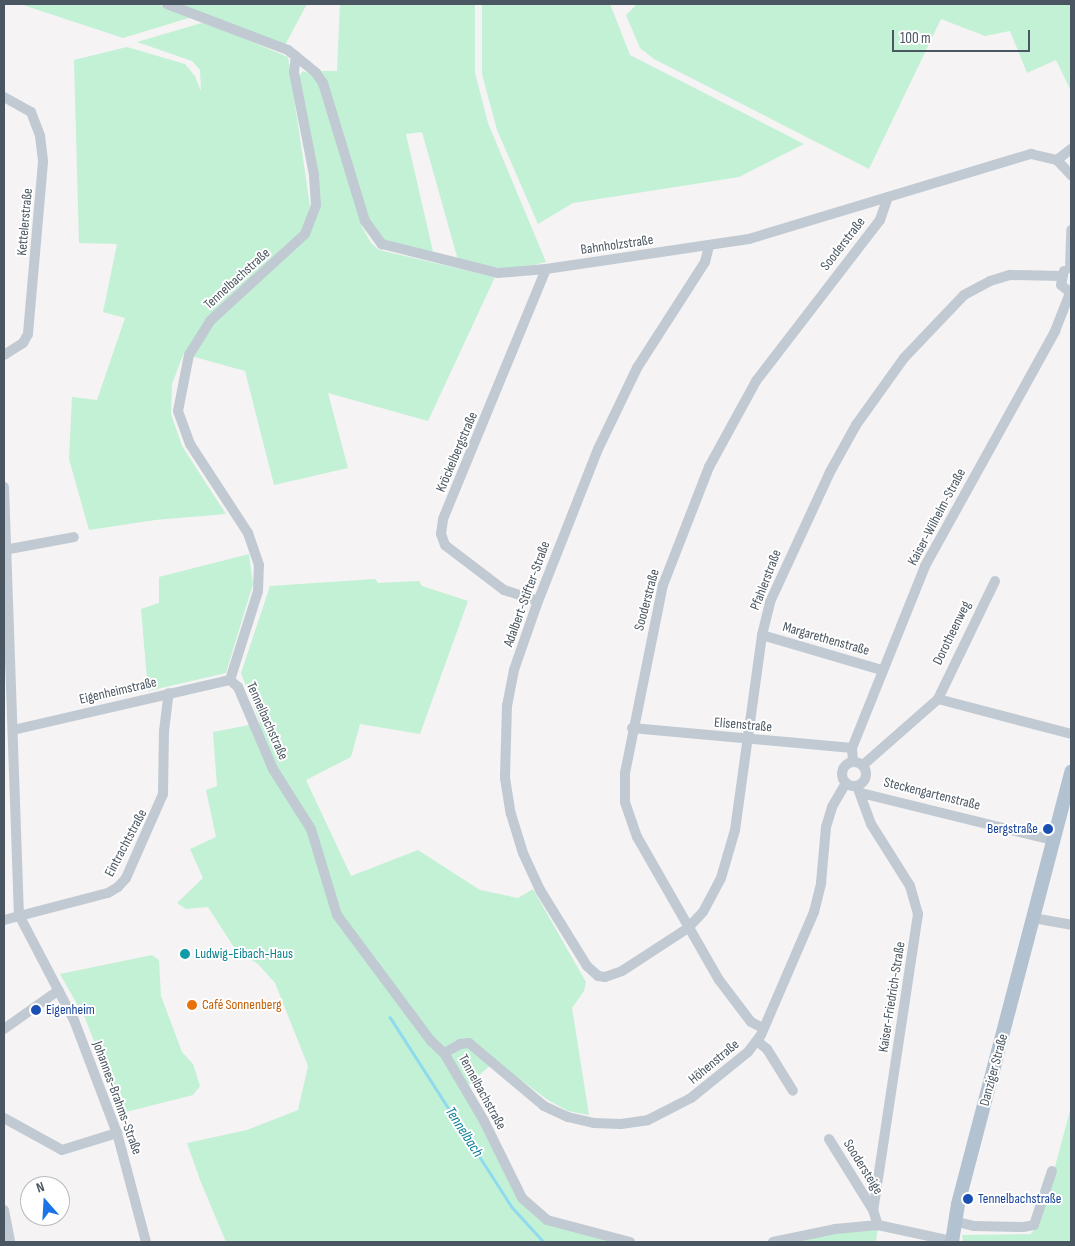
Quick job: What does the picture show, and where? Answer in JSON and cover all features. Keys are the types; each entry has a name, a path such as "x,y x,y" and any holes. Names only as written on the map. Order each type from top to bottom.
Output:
{"main road":[{"name":"Danziger Straße","path":"952,1241 954,1221 1071,772"}],"street":[{"name":"Bahnholzstraße","path":"166,4 247,33 296,56 323,83 365,221 382,244 498,273 546,269 749,240 1024,155 1037,154 1057,160"},
{"name":"Tennelbachstraße","path":"296,56 294,72 314,175 316,205 305,234 210,321 189,355 178,411 190,444 248,533 259,565 258,591 230,680 238,686 273,769 311,829 337,915 431,1041 444,1053 484,1121 522,1198 533,1211 547,1220 630,1242"},
{"name":"Kettelerstraße","path":"4,97 31,112 40,136 43,162 28,334 23,343 4,355"},
{"path":"1071,149 1057,160 1071,175"},
{"name":"Sooderstraße","path":"764,1028 751,1022 728,994 688,928 637,837 628,814 624,782 632,728 663,585 720,444 769,362 880,220 888,197"},
{"path":"1070,293 1062,288 1061,276 1071,268 1071,230"},
{"name":"Adalbert-Stifter-Straße","path":"587,966 530,872 516,834 507,796 504,759 507,704 514,670 538,601 598,448 637,368 705,262 709,246"},
{"name":"Kröckelbergstraße","path":"538,601 504,590 446,544 441,534 443,519 546,269"},
{"name":"Pfahlerstraße","path":"587,966 598,976 613,975 688,928 704,912 729,852 735,830 762,635 777,584 830,472 871,402 904,358 943,315 981,285 1022,274 1061,276"},
{"name":"Kaiser-Wilhelm-Straße","path":"858,764 852,748 882,670 942,533 1052,338 1070,293"},
{"path":"4,487 19,915"},
{"path":"6,550 74,537"},
{"name":"Dorotheenweg","path":"938,699 939,691 995,581"},
{"name":"Margarethenstraße","path":"762,635 882,670"},
{"name":"Eigenheimstraße","path":"13,730 230,680"},
{"name":"Eintrachtstraße","path":"4,920 108,893 118,887 126,878 164,794 164,731 169,693"},
{"path":"859,790 866,774 858,764 938,699 1071,734"},
{"name":"Elisenstraße","path":"632,728 747,740 852,748"},
{"name":"Höhenstraße","path":"444,1053 460,1044 469,1043 510,1080 550,1109 581,1121 621,1124 648,1120 673,1109 722,1073 757,1041 764,1028 816,907 821,883 826,827 832,807 846,783 844,770 858,764"},
{"name":"Steckengartenstraße","path":"846,783 859,790 1054,840"},
{"name":"Kaiser-Friedrich-Straße","path":"859,790 871,824 910,886 918,914 873,1210 878,1225"},
{"name":"Johannes-Brahms-Straße","path":"19,915 74,1020 117,1133 146,1242"},
{"path":"1033,918 1071,925"},
{"path":"4,1029 59,990"},
{"path":"757,1041 767,1049 793,1091"},
{"path":"4,1118 62,1150 117,1133"},
{"name":"Soodersteige","path":"829,1139 873,1210"},
{"path":"954,1221 974,1226 1023,1227 1034,1225 1052,1171"},
{"path":"4,1210 10,1242"},
{"path":"772,1242 835,1229 878,1225 952,1241"}],"green space":[{"path":"20,4 157,4 192,17 123,38"},
{"path":"174,4 307,4 285,45"},
{"path":"340,4 475,4 475,73 488,123 546,262 512,270 458,260 422,132 406,134 434,256 383,243 374,234 320,71 337,71"},
{"path":"482,4 610,4 630,55 804,144 739,177 573,203 538,224 497,130 482,74"},
{"path":"637,4 1071,4 1071,91 1056,60 1027,73 1010,31 985,36 941,19 869,169 654,59 640,48 626,15"},
{"path":"205,22 288,57 310,206 302,230 210,316 183,355 172,384 171,414 182,446 226,514 155,520 89,530 69,459 72,397 97,400 125,318 103,312 117,244 79,243 74,60 127,47 185,64 195,76 201,91 200,70 192,61 137,42"},
{"path":"303,71 313,75 321,88 362,227 371,243 379,250 495,277 428,421 328,393 348,468 274,485 245,371 191,356 212,323 308,233 319,205 298,78"},
{"path":"249,554 253,584 226,673 148,691 141,609 159,603 159,577"},
{"path":"375,579 378,583 419,581 422,586 468,601 420,734 360,724 351,757 306,780 351,876 418,850 480,890 518,898 533,889 586,982 584,991 572,1008 589,1115 568,1111 548,1100 495,1061 465,1088 533,1211 630,1242 226,1242 200,1180 187,1143 247,1130 298,1110 308,1066 275,983 258,964 235,949 208,907 186,909 177,903 203,878 190,849 216,837 206,790 217,786 213,732 260,723 241,673 270,586"},
{"path":"152,955 159,960 161,996 182,1052 193,1064 200,1086 193,1095 122,1113 85,1018 60,974"},
{"path":"1071,1107 1071,1242 963,1242 962,1235 1030,1234 1039,1226"},
{"path":"878,1225 876,1242 773,1242"}],"waterway":[{"name":"Tennelbach","path":"390,1017 512,1207 544,1242"}],"place":[{"name":"Bergstraße","path":"1048,829"},
{"name":"Ludwig-Eibach-Haus","path":"185,954"},
{"name":"Café Sonnenberg","path":"192,1005"},
{"name":"Eigenheim","path":"36,1010"},
{"name":"Tennelbachstraße","path":"968,1199"}]}
